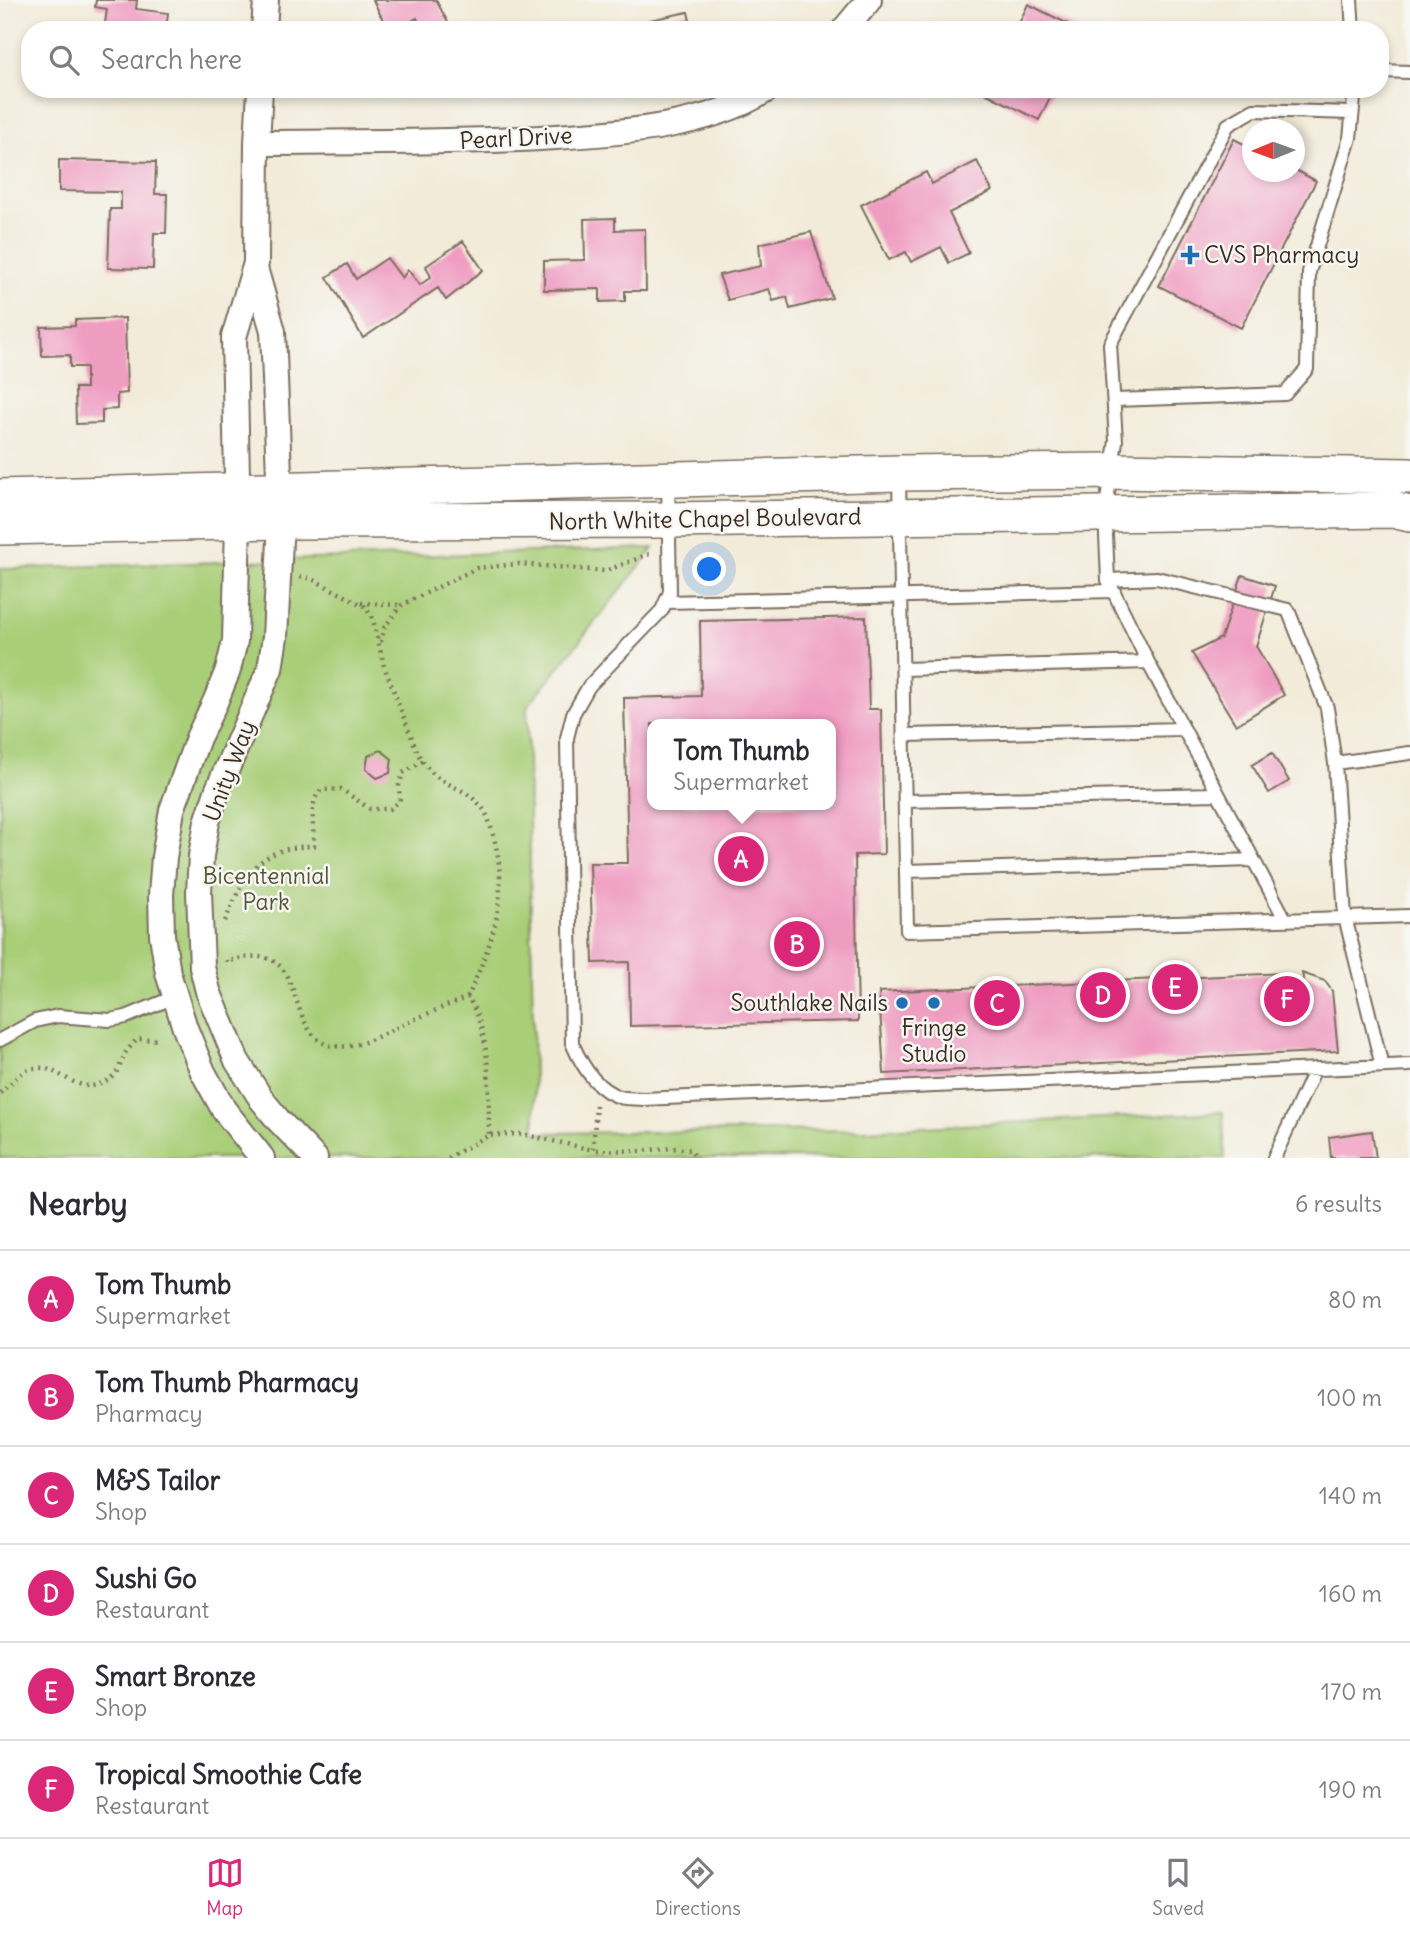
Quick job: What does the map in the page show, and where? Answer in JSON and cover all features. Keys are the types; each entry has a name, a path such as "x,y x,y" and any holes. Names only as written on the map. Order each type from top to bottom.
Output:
{"main road":[{"name":"North White Chapel Boulevard","path":"0,527 238,507 668,480 1112,471 1410,476"},
{"name":"North White Chapel Boulevard","path":"0,497 238,507"},
{"name":"North White Chapel Boulevard","path":"280,505 668,533 900,516 1393,510 1410,514"}],"street":[{"path":"265,21 267,0"},
{"path":"852,21 869,0"},
{"path":"255,268 260,98"},
{"name":"Pearl Drive","path":"257,143 475,141 619,133 676,124 720,111 748,98"},
{"name":"Unity Way","path":"255,268 273,331 280,505 277,614 270,669 218,789 207,822 201,856 201,967 237,1061 262,1100 315,1158"},
{"name":"Unity Way","path":"255,268 234,337 238,507 236,641 216,700 184,773 172,810 161,895 162,934 173,998 208,1082 224,1110 262,1158"},
{"path":"173,998 208,991"}],"lane":[{"path":"1351,0 1352,21"},
{"path":"1389,71 1410,72"},
{"path":"1115,400 1285,394 1307,369 1310,272 1350,138 1353,98"},
{"path":"1285,919 1148,662 1111,586 1105,513 1116,442 1110,344 1228,125 1254,110 1352,113"},
{"path":"899,474 907,931 1410,916"},
{"path":"668,480 670,592 662,610 589,687 573,713 567,738 572,1043 581,1064 598,1083 619,1097 643,1098 1410,1065"},
{"path":"666,601 901,597 1111,586 1157,578 1288,610 1327,708 1335,763 1345,917 1382,1066"},
{"path":"903,670 1148,662"},
{"path":"904,735 1184,729"},
{"path":"1335,763 1410,754"},
{"path":"905,801 1217,794"},
{"path":"906,871 1252,860"},
{"path":"0,1040 35,1021 58,1016 110,1020 126,1017 173,998"},
{"path":"1275,1158 1315,1069"}],"path":[{"path":"381,650 384,628 402,605 477,568 519,564 605,571 640,559 668,533"},
{"path":"225,950 227,962 247,957 269,958 282,966 300,1014 313,1032 322,1042 350,1046 468,998 488,950 501,895 499,862 489,820 481,806 458,787 442,781 423,761 409,736 403,711 384,666 372,616 357,602 310,578 295,576"},
{"path":"357,602 402,605"},
{"path":"224,929 238,891 254,865 277,851 314,846 315,796 321,790 341,789 370,809 390,809 400,801 403,773 423,761"},
{"path":"468,998 475,1009 487,1054 489,1135"},
{"path":"0,1093 21,1074 38,1068 47,1069 79,1086 102,1083 118,1070 126,1052 137,1040 159,1040"},
{"path":"593,1150 598,1083"},
{"path":"448,1158 489,1135 522,1135 593,1150 683,1148 692,1150 694,1158"}],"green space":[{"name":"Bicentennial Park","path":"654,548 527,707 535,1133 864,1130 1223,1112 1225,1158 0,1158 0,569"}],"building":[{"path":"96,0 137,0 136,9 168,13 167,21 105,21 107,9 95,7"},
{"path":"373,0 436,0 447,21 418,21 417,18 412,21 384,21"},
{"path":"1028,4 1062,21 1020,21"},
{"path":"688,12 690,21 645,21"},
{"path":"995,98 1050,98 1039,120"},
{"path":"1234,139 1242,143 1242,182 1305,182 1305,175 1316,181 1241,328 1159,286"},
{"path":"59,160 156,162 155,194 167,194 166,233 154,233 153,269 108,268 110,209 121,209 121,192 59,191"},
{"path":"977,161 992,191 949,213 969,253 949,263 941,247 911,262 906,252 889,260 861,205 926,172 932,184"},
{"path":"615,218 615,230 645,229 646,291 625,291 625,301 600,302 600,289 544,290 544,261 585,260 584,219"},
{"path":"811,232 832,298 790,309 787,297 773,301 769,289 728,300 719,275 761,266 759,244"},
{"path":"463,241 483,270 446,300 438,288 363,338 327,277 347,264 356,279 387,258 402,278 408,270 420,285 431,277 426,266"},
{"path":"125,318 127,393 117,394 117,409 102,410 102,423 76,424 75,388 86,388 86,367 70,367 70,355 42,356 41,327 75,326 75,320"},
{"path":"1242,575 1275,586 1256,646 1284,695 1236,725 1192,653 1221,638"},
{"path":"866,617 869,709 881,709 884,854 855,855 858,1021 630,1026 629,962 593,963 590,863 628,863 624,698 701,696 700,621"},
{"path":"381,750 392,759 390,773 377,778 366,769 368,756"},
{"path":"1272,753 1289,781 1269,793 1252,765"},
{"path":"1284,973 1285,984 1305,987 1302,973 1325,981 1332,991 1338,1051 884,1074 879,992"},
{"path":"1372,1131 1376,1158 1331,1158 1329,1137"}],"place":[{"name":"CVS Pharmacy","path":"1190,255"},
{"name":"Tom Thumb","path":"741,859"},
{"name":"Tom Thumb Pharmacy","path":"797,944"},
{"name":"Smart Bronze","path":"1175,987"},
{"name":"Sushi Go","path":"1103,995"},
{"name":"Tropical Smoothie Cafe","path":"1287,999"},
{"name":"Southlake Nails","path":"902,1003"},
{"name":"Fringe Studio","path":"934,1003"},
{"name":"M&S Tailor","path":"997,1003"}]}
